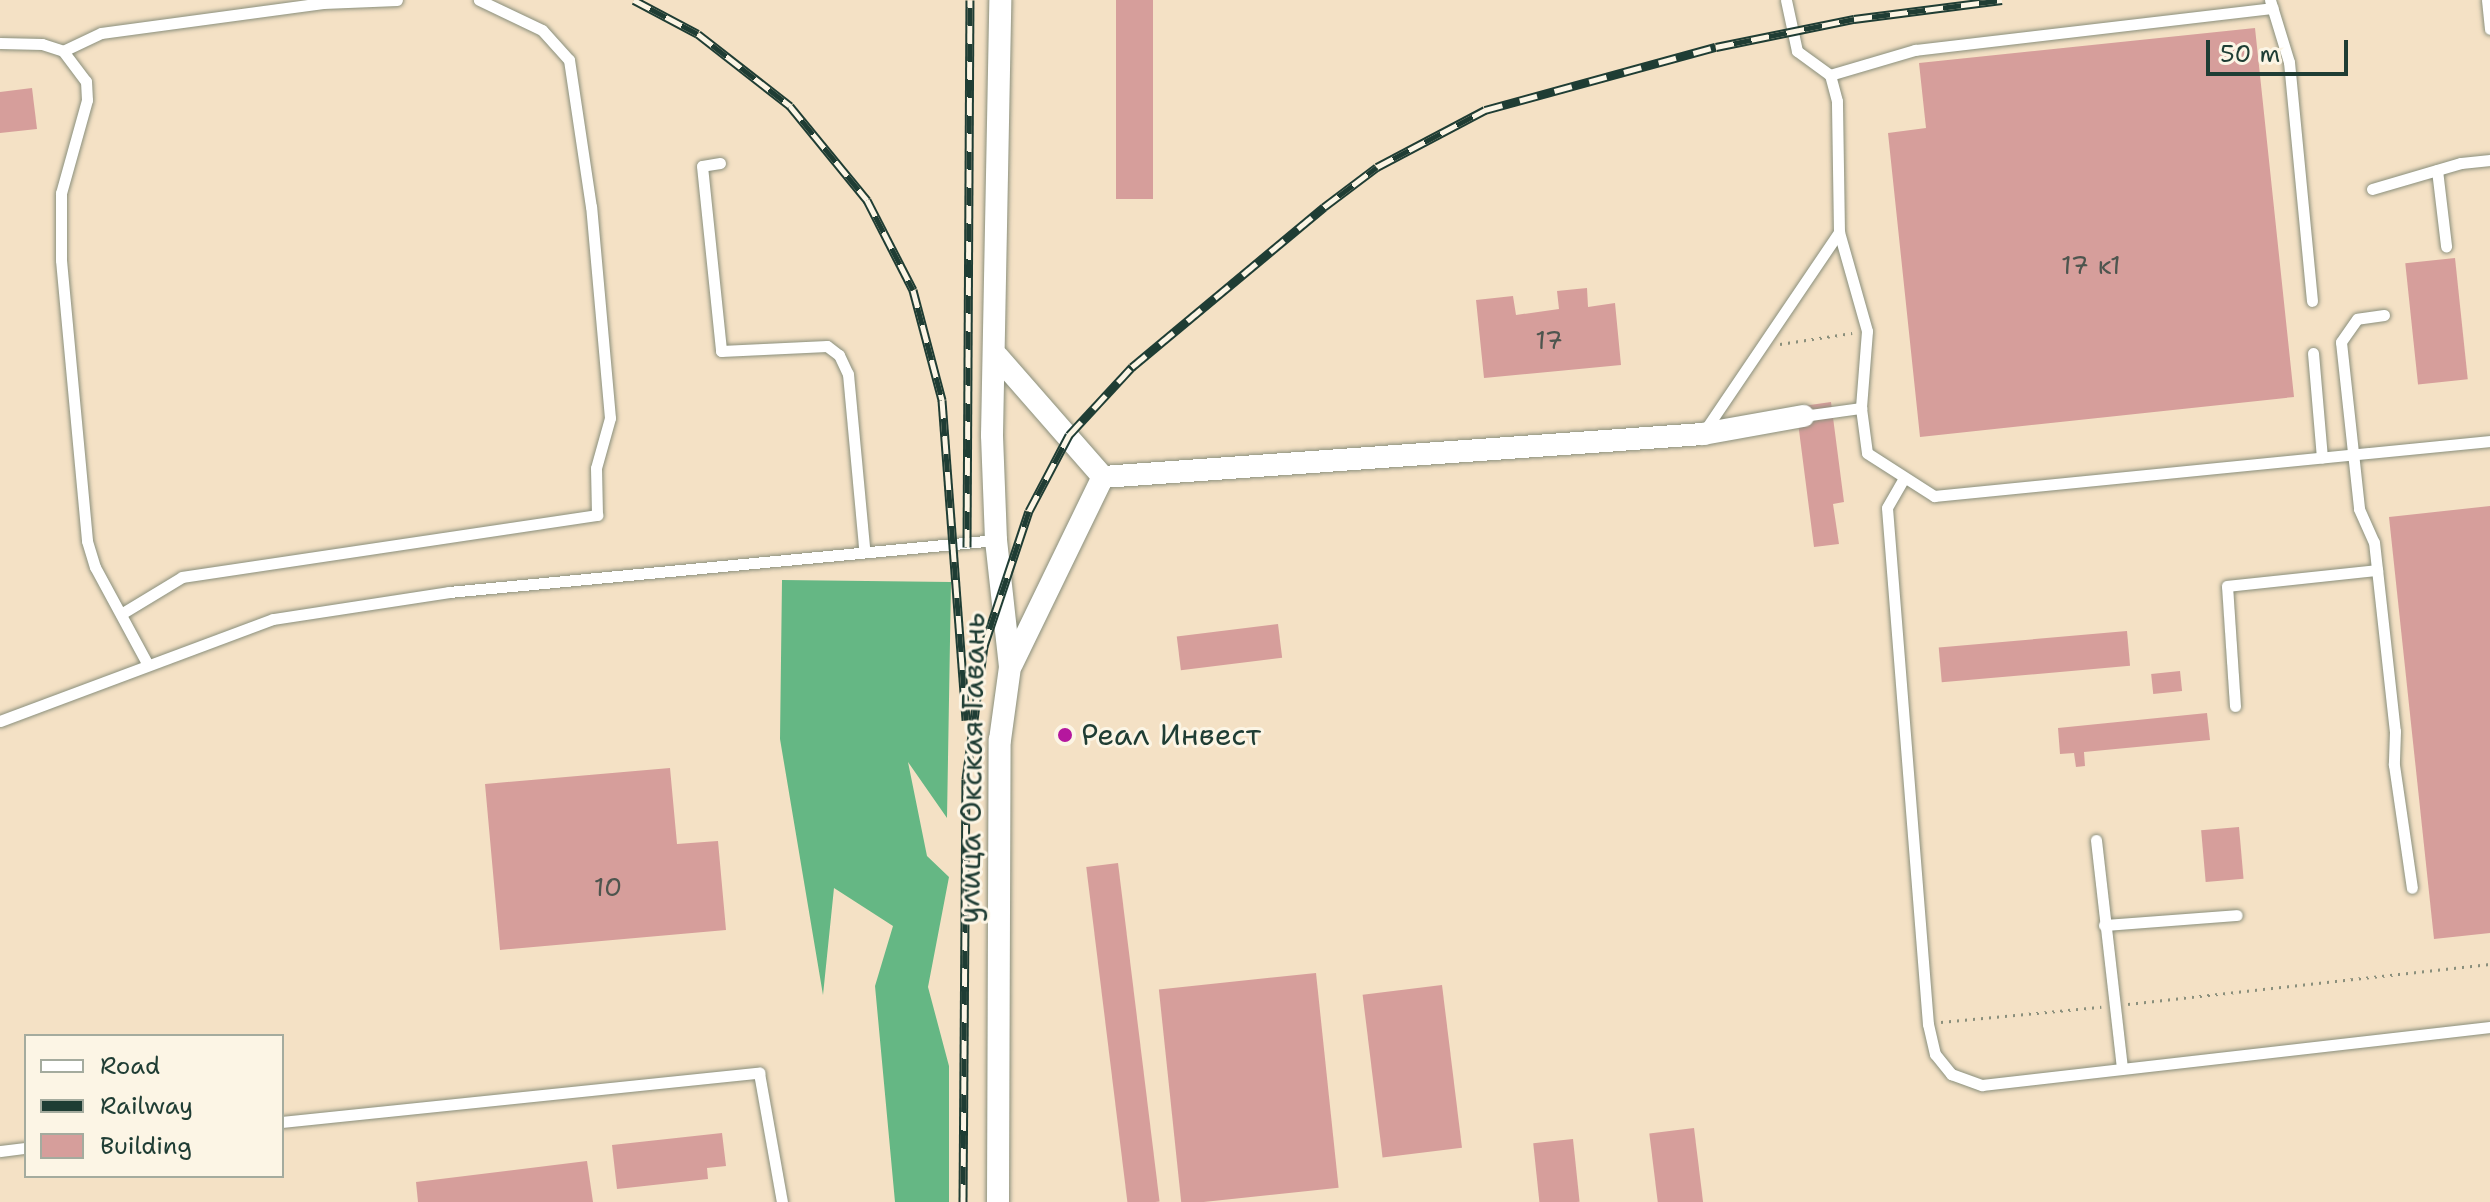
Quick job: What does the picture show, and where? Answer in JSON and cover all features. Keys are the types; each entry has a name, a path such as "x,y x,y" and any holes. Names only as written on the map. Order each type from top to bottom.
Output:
{"street":[{"name":"улица Окская Гавань","path":"998,1202 1000,740 1010,667 996,540 992,435 998,357 1000,0"},
{"path":"998,357 1103,477"},
{"path":"1103,477 1703,434 1803,416"},
{"path":"1010,667 1103,477"}],"lane":[{"path":"63,51 101,33 323,3 397,0"},
{"path":"121,614 182,577 597,515 596,468 610,418 591,207 569,60 542,30 479,0"},
{"path":"1786,0 1797,51 1830,75 1839,147 1839,232 1867,331 1861,408 1867,453 1904,478 1934,496 2490,441"},
{"path":"2487,0 2490,29"},
{"path":"1830,75 1915,50 2271,4 2289,62 2312,301"},
{"path":"0,43 42,44 63,51 86,81 87,100 61,206 61,260 87,541 147,663"},
{"path":"2372,189 2437,170 2490,160"},
{"path":"720,163 702,166 721,351 827,346 839,355 848,374 864,548"},
{"path":"2437,170 2446,246"},
{"path":"1703,434 1839,232"},
{"path":"2384,315 2357,319 2341,342 2359,509 2374,542 2394,765 2412,888"},
{"path":"2313,353 2322,458"},
{"path":"1803,416 1861,408"},
{"path":"1904,478 1887,508 1928,1024 1935,1054 1951,1074 1982,1085 2490,1027"},
{"path":"0,721 147,663 288,617 449,592 864,548 996,540"},
{"path":"2235,706 2227,586 2377,570"},
{"path":"2096,840 2112,1006 2122,1069"},
{"path":"2104,925 2237,915"},
{"path":"284,1122 759,1073 782,1202"},
{"path":"0,1151 24,1148"}],"path":[{"path":"1762,347 1867,331"},
{"path":"1928,1024 2490,964"}],"green space":[{"path":"782,580 951,582 947,818 908,762 927,856 949,877 928,987 949,1066 949,1202 895,1202 875,986 893,926 834,888 823,995 780,739"}],"building":[{"path":"1116,0 1153,0 1153,199 1116,199"},
{"path":"2255,28 2294,397 1920,437 1888,133 1926,128 1919,63"},
{"path":"32,88 37,129 0,133 0,92"},
{"path":"2455,258 2468,379 2418,385 2405,263"},
{"path":"1587,288 1588,307 1615,303 1621,365 1484,378 1476,300 1513,296 1516,315 1559,309 1557,291"},
{"path":"1831,402 1844,502 1833,504 1839,544 1814,547 1796,407"},
{"path":"2490,506 2490,933 2434,939 2389,517"},
{"path":"1278,624 1282,658 1181,670 1177,636"},
{"path":"2127,631 2130,666 1942,682 1939,647"},
{"path":"2180,671 2182,691 2153,694 2151,674"},
{"path":"2207,713 2210,740 2084,752 2085,766 2076,767 2074,753 2060,754 2058,728"},
{"path":"670,768 677,844 718,841 726,930 500,950 485,784"},
{"path":"2239,827 2244,879 2206,882 2201,830"},
{"path":"1118,863 1160,1201 1127,1202 1086,867"},
{"path":"1316,973 1339,1188 1181,1202 1159,990"},
{"path":"1442,985 1462,1148 1383,1158 1363,995"},
{"path":"1694,1128 1703,1202 1658,1202 1649,1133"},
{"path":"722,1133 726,1166 707,1168 708,1179 617,1189 612,1145"},
{"path":"1573,1139 1580,1202 1539,1202 1533,1143"},
{"path":"587,1161 593,1202 418,1202 416,1182"}],"railway":[{"path":"634,0 698,34 790,106 867,200 913,290 942,400 966,720"},
{"path":"967,547 970,0"},
{"path":"963,1202 966,779 984,646 1029,511 1069,435 1132,367 1324,207 1377,167 1485,110 1716,47 1854,19 2002,0"}],"place":[{"name":"Реал Инвест","path":"1065,735"}]}
